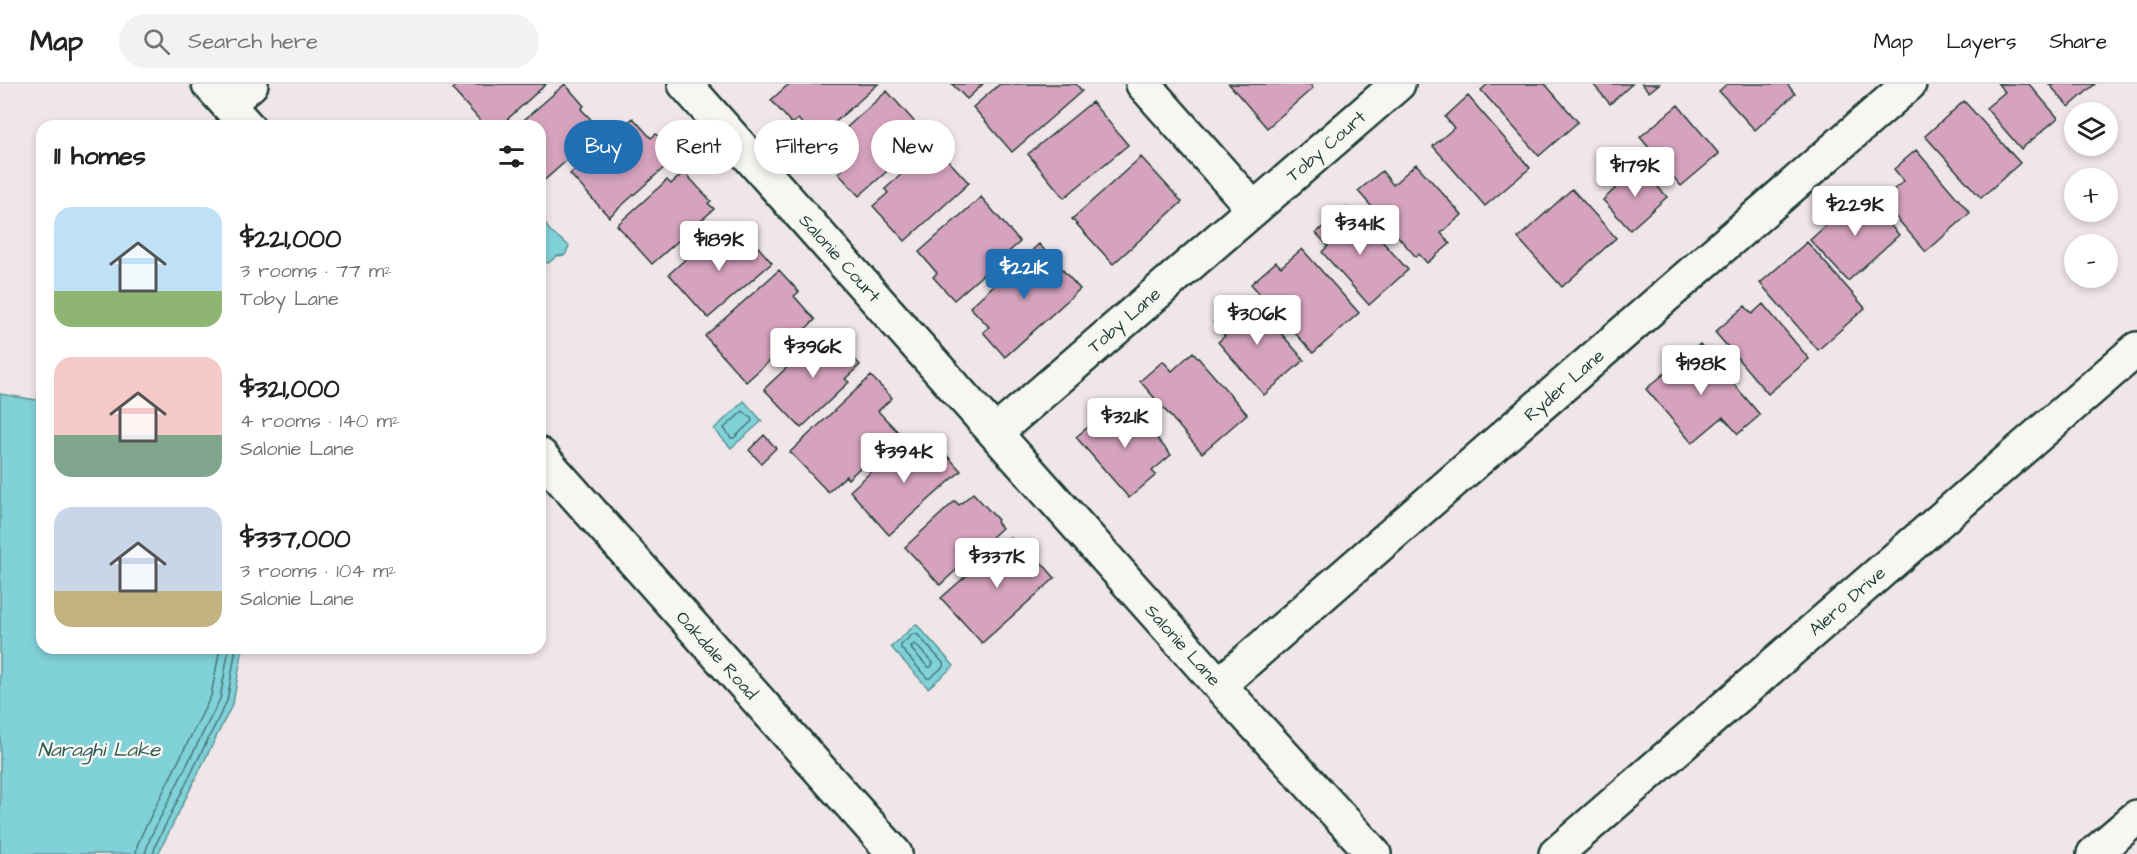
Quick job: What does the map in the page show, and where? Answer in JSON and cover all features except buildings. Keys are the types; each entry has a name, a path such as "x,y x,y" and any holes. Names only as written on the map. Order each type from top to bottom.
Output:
{"street":[{"name":"Salonie Court","path":"685,84 995,433"},
{"path":"1143,84 1253,208"},
{"name":"Toby Court","path":"1253,208 1398,84"},
{"name":"Ryder Lane","path":"1219,685 1909,84"},
{"name":"Toby Lane","path":"995,433 1253,208"},
{"name":"Alero Drive","path":"1556,854 2137,349"},
{"name":"Salonie Lane","path":"995,433 1219,685 1374,854"},
{"name":"Oakdale Road","path":"546,462 895,854"},
{"path":"2094,854 2137,817"}],"water":[{"path":"546,224 551,232 569,246 565,255 557,256 548,263 546,262"},
{"name":"Naraghi Lake","path":"0,394 36,400 36,654 242,654 233,703 158,854 0,854"},
{"path":"744,401 762,421 731,448 714,429"},
{"path":"916,624 954,666 928,688 891,647"}]}
